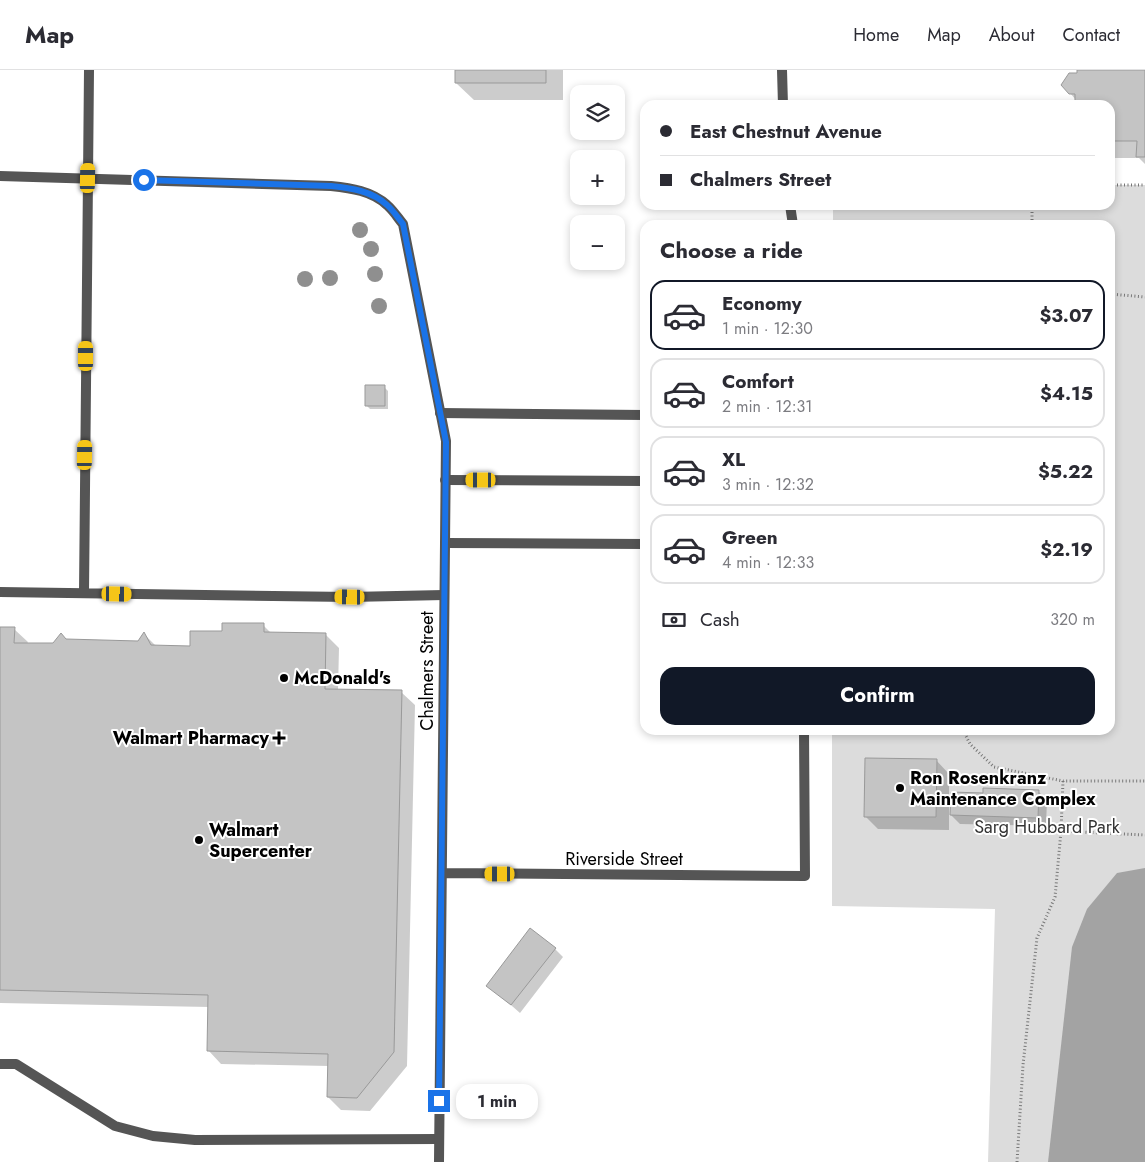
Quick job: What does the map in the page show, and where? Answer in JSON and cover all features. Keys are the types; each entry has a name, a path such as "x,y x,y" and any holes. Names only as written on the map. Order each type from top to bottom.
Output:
{"street":[{"path":"84,593 89,70"},
{"path":"782,70 783,100"},
{"path":"0,176 88,178"},
{"name":"Chalmers Street","path":"88,178 331,186 354,189 374,196 388,205 403,224 446,442 439,1162"},
{"path":"440,413 640,415"},
{"path":"445,480 640,481"},
{"path":"445,543 640,544"},
{"path":"0,592 350,597 444,595"},
{"name":"Riverside Street","path":"443,874 805,876 804,735"},
{"path":"0,1064 16,1064 115,1126 153,1136 195,1140 439,1139"}],"path":[{"path":"1115,185 1145,185"},
{"path":"1115,294 1145,297"},
{"path":"966,735 970,744 994,767 1063,781 1145,781"},
{"path":"1017,1162 1023,1066 1037,938 1056,897 1063,781"},
{"path":"1061,831 1145,835"}],"green space":[{"name":"Sarg Hubbard Park","path":"1115,185 1145,185 1145,1162 988,1162 995,909 832,906 832,735 1115,735 1115,220 833,220 833,210 1115,210"}],"shaded area":[{"path":"1145,868 1145,1162 1048,1162 1072,947 1087,909 1117,873"}],"building":[{"path":"455,70 546,70 546,83 455,83"},
{"path":"1077,70 1145,70 1145,157 1136,157 1137,141 1115,141 1115,100 1075,100 1075,94 1069,94 1061,85 1069,73 1077,73"},
{"path":"365,385 385,385 385,406 365,406"},
{"name":"Walmart Supercenter","path":"222,623 264,623 264,632 326,633 325,689 402,690 394,1052 357,1098 327,1097 328,1054 207,1051 208,995 0,990 0,627 15,627 14,643 53,643 61,633 66,639 138,641 144,632 151,645 190,646 190,631 222,631"},
{"name":"Ron Rosenkranz Maintenance Complex","path":"865,758 937,759 936,817 864,817"},
{"path":"983,788 1039,790 1038,818 950,815 951,792 983,793"},
{"path":"530,928 556,948 511,1005 486,986"}],"place":[{"name":"McDonald's","path":"284,678"},
{"name":"Walmart Pharmacy","path":"279,738"},
{"name":"Ron Rosenkranz Maintenance Complex","path":"900,788"},
{"name":"Walmart Supercenter","path":"199,840"}],"route":[{"path":"144,180 331,186 354,189 374,196 388,205 403,224 446,442 443,874 439,1101"}]}
